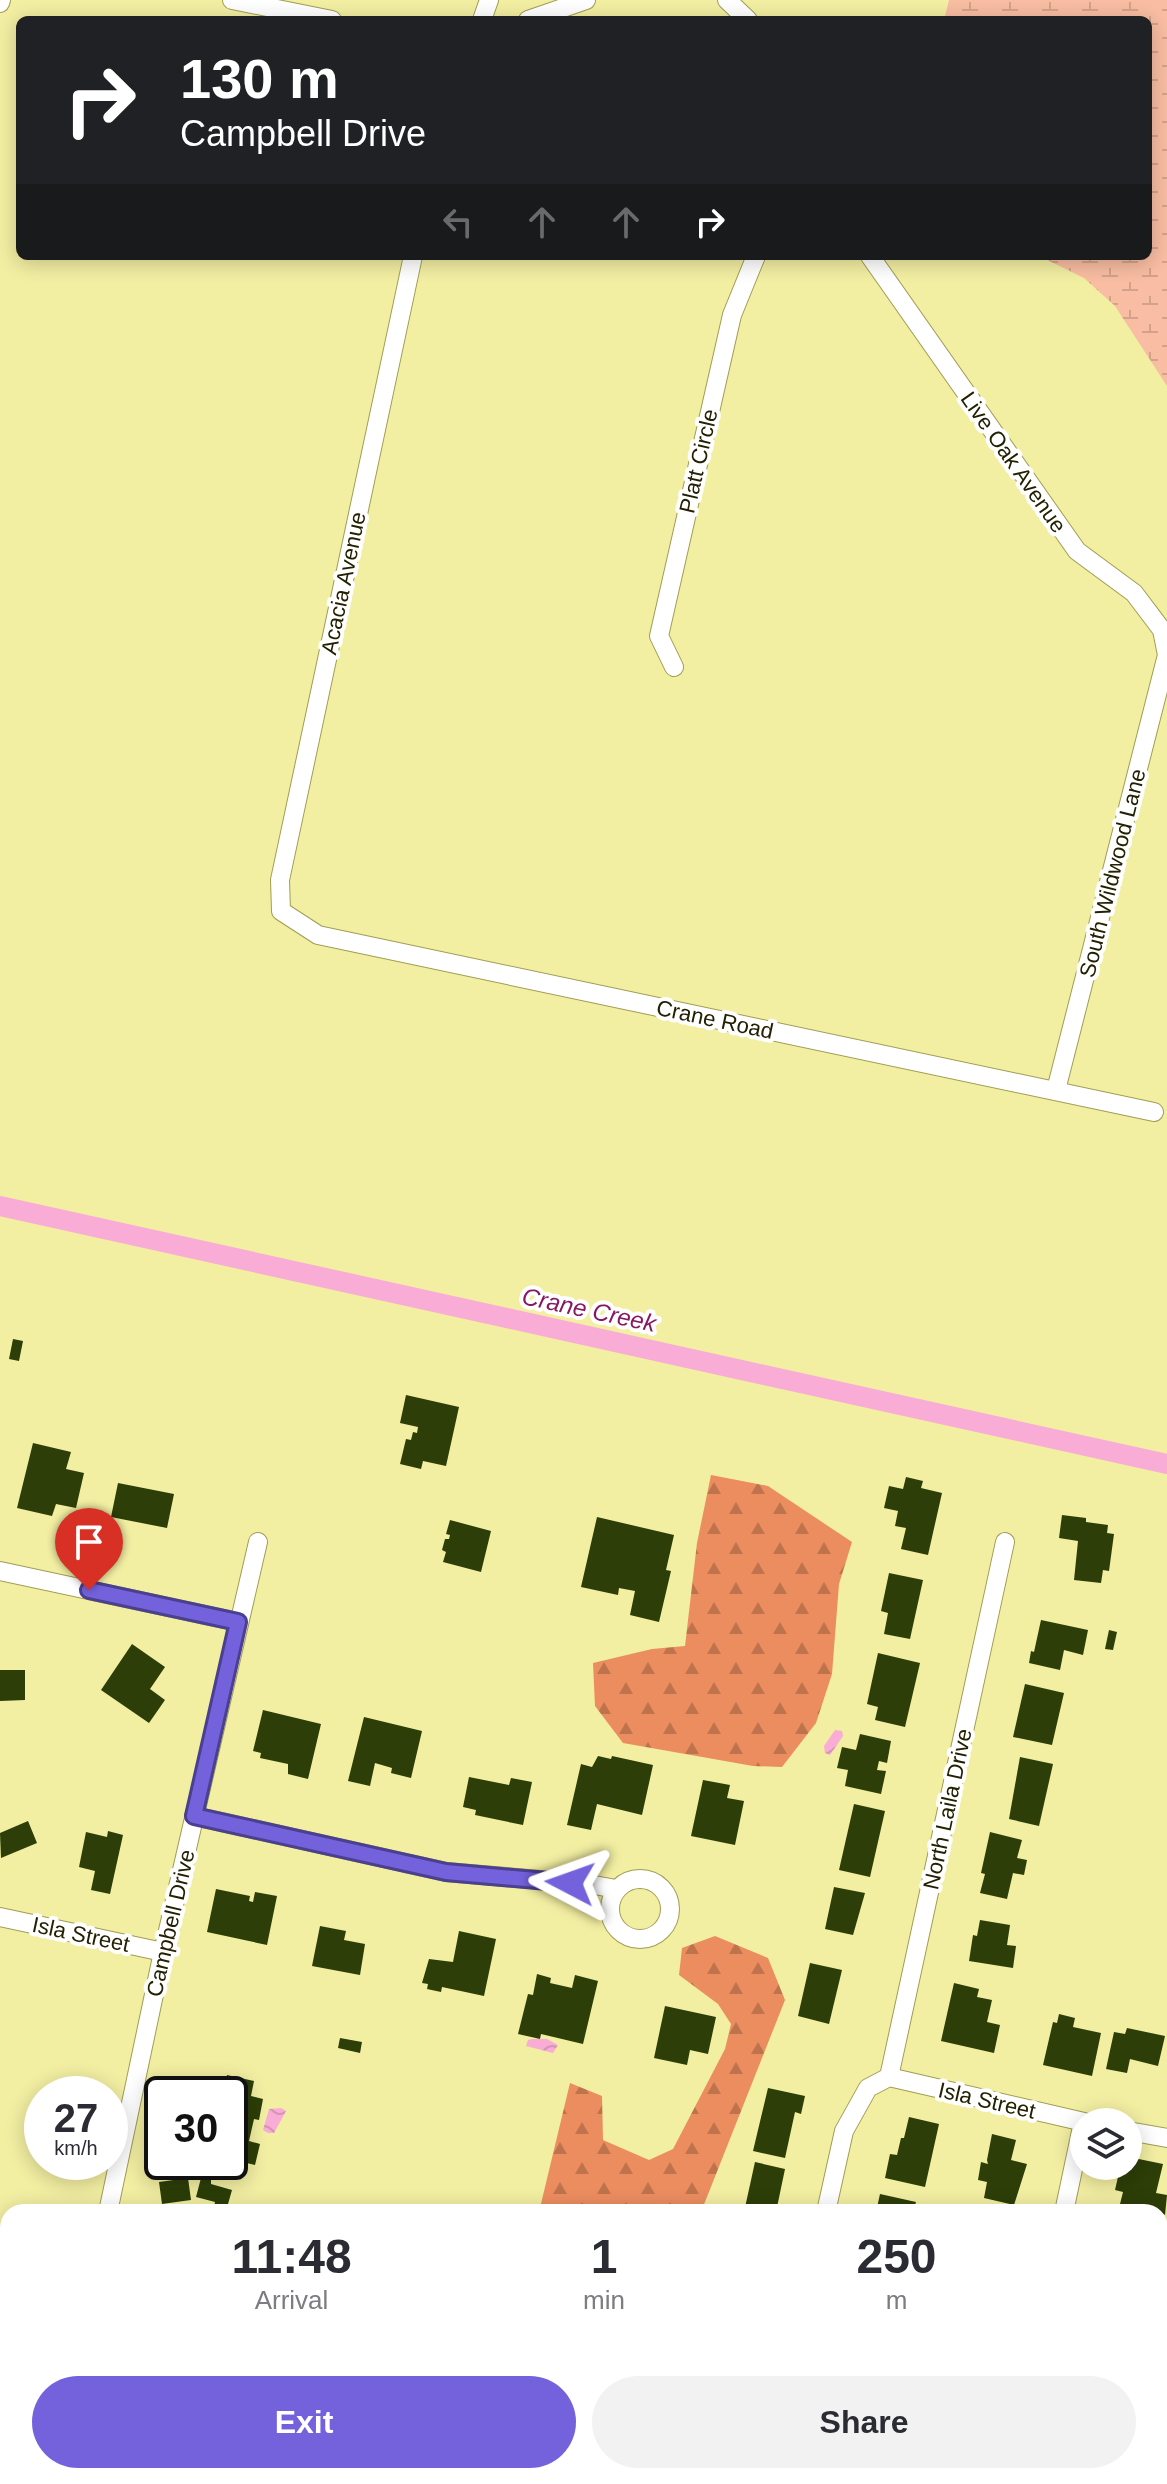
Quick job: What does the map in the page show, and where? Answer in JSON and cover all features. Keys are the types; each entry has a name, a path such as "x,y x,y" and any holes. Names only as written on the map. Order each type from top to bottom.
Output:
{"street":[{"path":"232,0 312,16"},
{"path":"540,16 586,0"},
{"path":"727,0 744,16"},
{"name":"Acacia Avenue","path":"281,911 280,880 412,260"},
{"name":"Platt Circle","path":"674,667 659,636 732,315 754,260"},
{"name":"Live Oak Avenue","path":"873,260 1077,551 1134,593 1153,617 1162,630 1167,655"},
{"name":"South Wildwood Lane","path":"1056,1090 1167,655"},
{"name":"Crane Road","path":"281,911 318,935 1154,1112"},
{"name":"Campbell Drive","path":"110,2204 163,1952 258,1542"},
{"name":"North Laila Drive","path":"889,2077 1005,1542"},
{"path":"0,1571 238,1622"},
{"path":"194,1816 446,1872 616,1889"},
{"name":"Isla Street","path":"0,1917 163,1952"},
{"path":"828,2204 844,2131 868,2088 889,2077"},
{"name":"Isla Street","path":"889,2077 1070,2119"},
{"path":"1142,2134 1167,2138"},
{"path":"1066,2204 1071,2180"}],"green space":[{"path":"949,0 1167,0 1167,386 1115,306 1084,278 1047,260 1152,260 1152,16 945,16"},
{"path":"711,1475 768,1486 852,1542 839,1584 832,1674 816,1723 782,1767 753,1766 623,1743 595,1706 593,1663 652,1649 685,1646 697,1543"},
{"path":"715,1936 768,1958 785,2000 704,2204 541,2204 570,2083 602,2096 603,2140 649,2160 673,2149 725,2049 731,2024 718,2004 679,1975 682,1948"}],"water":[{"path":"835,1730 842,1731 843,1736 830,1755 825,1753 824,1746"},
{"path":"532,2039 547,2039 558,2045 553,2053 526,2046"},
{"path":"269,2109 286,2111 274,2133 263,2130"}],"building":[{"path":"13,1339 23,1341 19,1361 9,1359"},
{"path":"406,1395 459,1407 446,1466 423,1461 421,1469 400,1464 406,1439 411,1440 418,1427 400,1423"},
{"path":"33,1443 71,1452 66,1469 84,1473 76,1508 56,1504 52,1516 17,1508"},
{"path":"906,1477 923,1481 921,1488 942,1493 928,1555 901,1549 906,1528 895,1526 898,1511 884,1508 889,1486 903,1489"},
{"path":"118,1483 174,1494 167,1528 111,1517"},
{"path":"1062,1515 1108,1525 1107,1533 1114,1534 1109,1571 1103,1570 1101,1583 1074,1580 1078,1541 1059,1538"},
{"path":"597,1517 674,1535 666,1570 671,1571 659,1622 630,1615 635,1591 619,1588 618,1595 581,1587"},
{"path":"450,1520 491,1531 481,1572 443,1562 446,1552 442,1550 445,1539 449,1539 450,1535 446,1534"},
{"path":"889,1573 923,1580 910,1639 884,1634 888,1613 881,1611"},
{"path":"1041,1620 1088,1630 1083,1655 1064,1650 1060,1670 1029,1663"},
{"path":"1109,1630 1117,1632 1113,1650 1105,1649"},
{"path":"132,1644 165,1667 150,1689 165,1700 149,1723 101,1690"},
{"path":"878,1653 920,1663 905,1727 875,1720 878,1707 867,1704"},
{"path":"0,1670 25,1670 25,1700 0,1701"},
{"path":"1025,1684 1064,1693 1052,1745 1013,1737"},
{"path":"263,1710 321,1724 308,1779 288,1774 288,1764 260,1758 261,1753 253,1751"},
{"path":"364,1717 422,1731 411,1778 391,1773 392,1768 375,1763 370,1786 348,1781"},
{"path":"860,1734 891,1741 887,1763 879,1761 877,1770 886,1771 881,1794 845,1786 848,1770 837,1768 842,1747 856,1750"},
{"path":"598,1756 653,1765 642,1815 597,1804 591,1830 567,1825 581,1764 592,1767"},
{"path":"1020,1757 1053,1764 1039,1826 1009,1819"},
{"path":"469,1777 509,1785 511,1778 532,1782 523,1825 475,1815 476,1810 463,1807"},
{"path":"703,1780 730,1785 727,1798 744,1801 735,1845 691,1836"},
{"path":"854,1804 885,1811 870,1877 839,1870"},
{"path":"28,1821 37,1843 1,1858 0,1833"},
{"path":"108,1831 123,1835 110,1894 91,1890 95,1871 79,1867 86,1832 107,1837"},
{"path":"990,1832 1022,1840 1017,1858 1027,1860 1024,1875 1013,1873 1007,1899 980,1893"},
{"path":"834,1887 865,1893 853,1935 825,1929"},
{"path":"216,1889 250,1896 249,1901 253,1902 255,1892 277,1896 267,1945 207,1932"},
{"path":"980,1920 1010,1925 1007,1945 1016,1946 1013,1968 969,1961 973,1935 977,1936"},
{"path":"320,1926 346,1931 344,1940 365,1944 360,1975 312,1966"},
{"path":"459,1931 496,1939 484,1996 442,1987 441,1992 427,1989 428,1984 422,1983 429,1959 453,1962"},
{"path":"810,1963 842,1970 829,2024 798,2016"},
{"path":"537,1974 551,1978 550,1983 572,1988 575,1975 598,1981 583,2044 541,2034 540,2039 518,2034 528,1994 533,1995"},
{"path":"954,1983 979,1989 977,1997 992,2000 987,2022 1000,2025 994,2053 941,2041"},
{"path":"665,2006 716,2017 708,2054 690,2050 687,2065 654,2058"},
{"path":"1059,2014 1075,2018 1073,2027 1101,2033 1092,2076 1043,2065 1053,2022 1057,2023"},
{"path":"1127,2028 1165,2036 1158,2066 1130,2059 1127,2073 1106,2069 1114,2032 1125,2034"},
{"path":"340,2038 362,2042 360,2053 338,2048"},
{"path":"248,2080 254,2081 251,2096 263,2099 259,2120 254,2119 249,2141 260,2144 255,2165 248,2163"},
{"path":"768,2088 805,2096 801,2114 795,2112 785,2158 753,2151"},
{"path":"909,2117 939,2124 925,2187 885,2178 890,2154 897,2155"},
{"path":"992,2134 1016,2140 1011,2160 1027,2164 1014,2204 984,2198 987,2182 978,2180 981,2162 988,2164"},
{"path":"1142,2160 1163,2164 1156,2193 1167,2195 1166,2204 1120,2204 1123,2192 1115,2190 1117,2180 1142,2180"},
{"path":"755,2162 785,2169 778,2204 746,2204"},
{"path":"188,2180 191,2200 162,2204 159,2182"},
{"path":"200,2180 211,2180 211,2184 232,2190 228,2204 196,2197"},
{"path":"880,2194 916,2202 915,2204 878,2204"}],"waterway":[{"name":"Crane Creek","path":"0,1206 1167,1464"}],"route":[{"path":"89,1590 238,1622 194,1816 446,1872 570,1883"}]}
